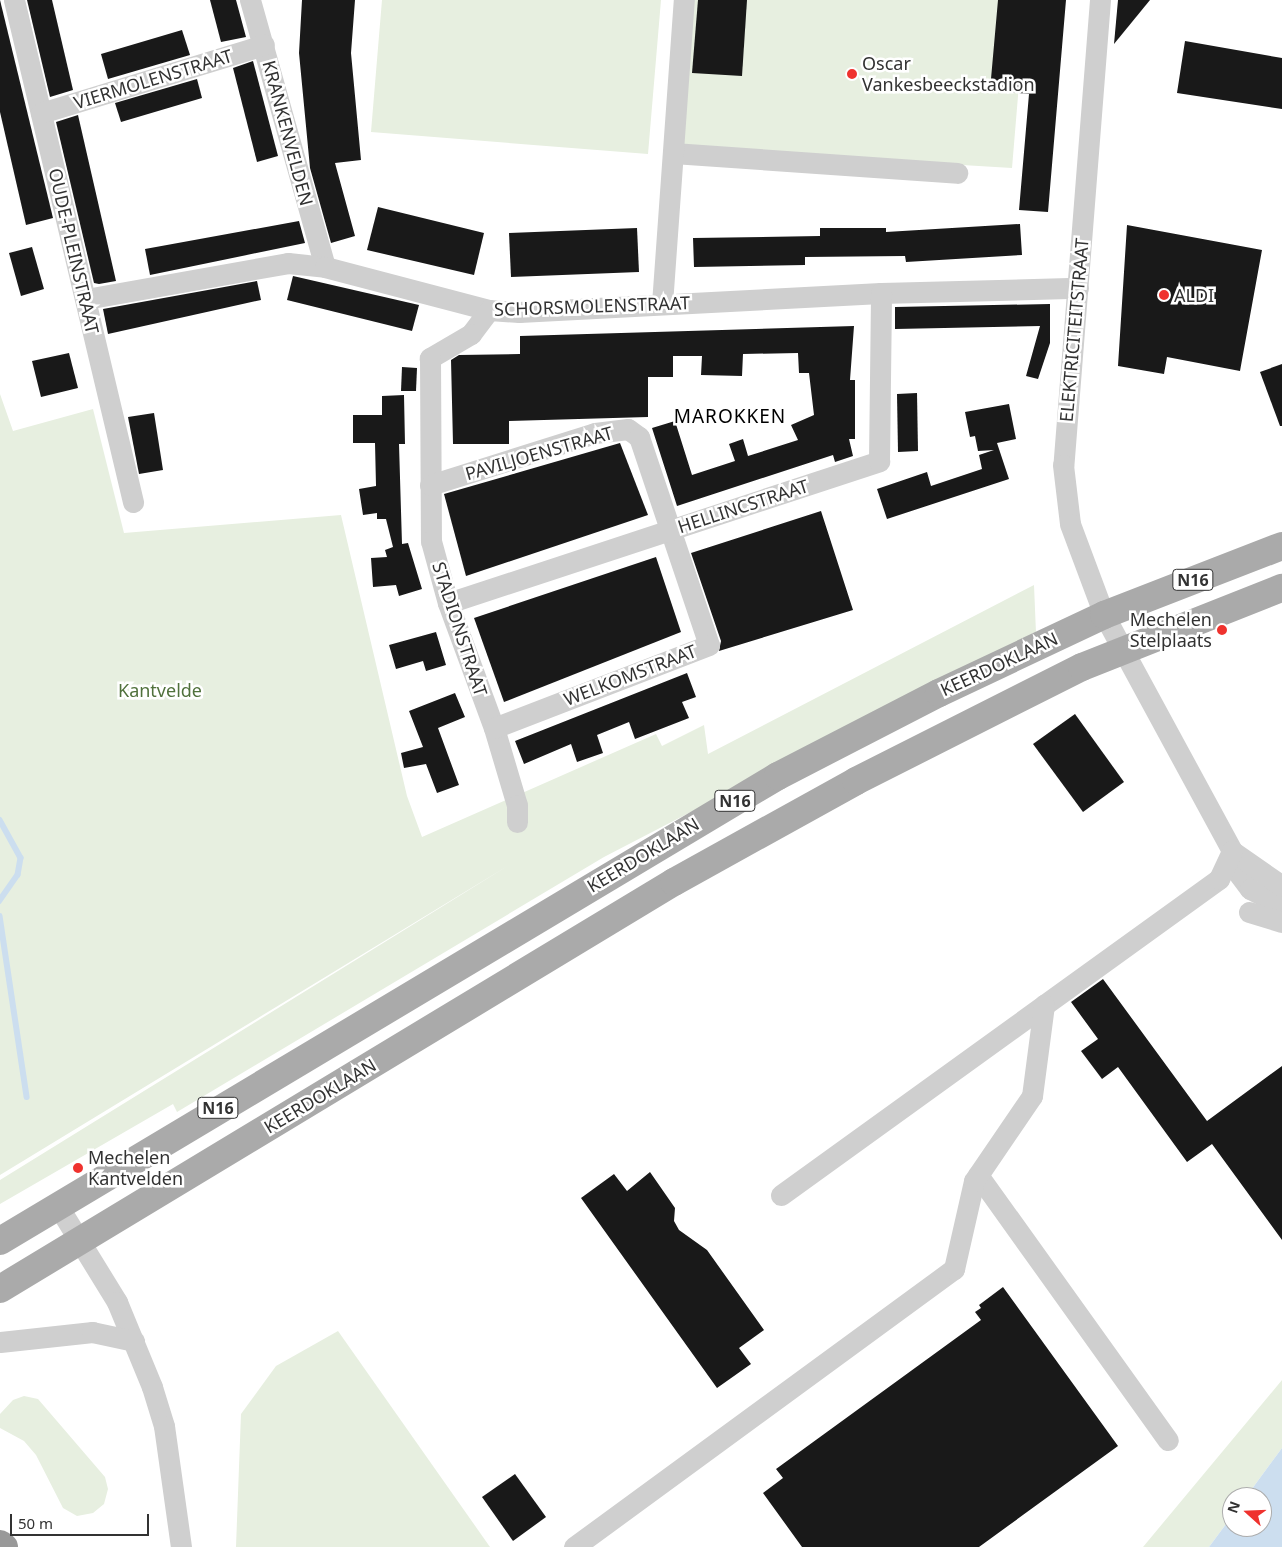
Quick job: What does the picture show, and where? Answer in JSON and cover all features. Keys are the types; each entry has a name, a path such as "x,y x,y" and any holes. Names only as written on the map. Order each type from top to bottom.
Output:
{"highway":[{"path":"0,1544 4,1547"}],"main road":[{"name":"KEERDOKLAAN","path":"58,1206 778,776 939,692 1104,616 1282,546"},
{"name":"KEERDOKLAAN","path":"81,1240 674,882 856,781 1121,650 1282,588"},
{"name":"N16","path":"0,1241 58,1206"},
{"name":"N16","path":"0,1288 81,1240"}],"street":[{"name":"OUDE-PLEINSTRAAT","path":"14,0 133,502"},
{"name":"KRANKENVELDEN","path":"250,0 325,267"},
{"path":"662,304 684,0"},
{"name":"ELEKTRICITEITSTRAAT","path":"1100,0 1063,464 1070,524 1104,616 1232,851"},
{"name":"VIERMOLENSTRAAT","path":"41,113 264,45"},
{"path":"673,153 957,173"},
{"name":"SCHORSMOLENSTRAAT","path":"86,299 288,263 325,267 488,310 662,304 881,293 1078,288"},
{"name":"HELLINCSTRAAT","path":"448,603 879,460 881,293"},
{"name":"STADIONSTRAAT","path":"488,310 471,334 430,358 432,541 448,603 494,728 517,805 517,822"},
{"name":"PAVILJOENSTRAAT","path":"430,485 595,433 628,429 639,437 670,530"},
{"name":"WELKOMSTRAAT","path":"494,728 708,645 670,530"},
{"path":"1232,851 1282,886"},
{"path":"1232,851 1233,865 1250,889 1282,905"},
{"path":"781,1195 1219,879 1232,851"},
{"path":"1249,912 1282,922"},
{"path":"574,1547 954,1269 978,1175 1032,1096 1044,1005"},
{"path":"978,1175 1168,1440"},
{"path":"58,1206 81,1240 117,1302 134,1341 164,1426 181,1547"},
{"path":"0,1342 92,1332 134,1341"}],"green space":[{"path":"382,0 661,0 648,154 371,132"},
{"name":"Oscar Vankesbeeckstadion","path":"690,0 1026,0 1012,168 679,148"},
{"name":"Kantvelde","path":"0,394 13,431 93,409 124,533 341,515 407,796 422,837 656,734 662,746 704,725 708,754 1034,585 1036,633 604,857 177,1112 173,1104 0,1204 0,1180 511,864 0,1175"},
{"path":"338,1331 490,1547 236,1547 241,1414 276,1366"},
{"path":"1282,1380 1282,1448 1253,1487 1222,1487 1222,1529 1209,1547 1143,1547"},
{"path":"24,1396 38,1399 105,1477 108,1489 104,1504 93,1513 77,1516 63,1508 36,1455 24,1441 0,1428 0,1414 13,1400"}],"water":[{"path":"1282,1448 1282,1547 1209,1547 1222,1529 1222,1537 1272,1537 1272,1487 1253,1487"}],"building":[{"path":"0,0 53,218 26,225 0,112"},
{"path":"27,0 52,0 73,90 50,97"},
{"path":"210,0 236,0 246,37 221,42"},
{"path":"302,0 355,0 351,53 361,160 335,163 355,236 331,243 310,168 299,53"},
{"path":"698,0 747,0 742,76 692,73"},
{"path":"998,0 1066,0 1048,212 1019,210 1029,94 990,90"},
{"path":"1118,0 1150,0 1114,44"},
{"path":"182,30 190,55 108,79 101,54"},
{"path":"1185,41 1282,58 1282,109 1177,93"},
{"path":"253,61 278,156 257,162 233,68"},
{"path":"197,79 202,98 121,122 115,103"},
{"path":"78,115 116,281 99,284 94,283 56,122"},
{"path":"378,207 484,233 474,275 367,250"},
{"path":"299,221 305,243 150,275 145,249"},
{"path":"1020,224 1022,255 906,262 905,256 805,257 805,265 694,267 693,238 820,236 820,228 886,228 886,232"},
{"path":"1127,225 1262,250 1240,371 1167,357 1164,374 1118,366"},
{"path":"637,228 639,272 511,277 509,233"},
{"path":"32,247 44,289 21,296 9,253"},
{"path":"293,276 419,305 412,331 287,300"},
{"path":"257,281 261,300 108,334 103,309"},
{"path":"1050,304 1050,343 1038,379 1026,376 1040,326 895,329 895,307"},
{"path":"854,326 850,380 855,380 855,439 849,439 853,456 835,462 833,455 677,506 652,428 675,421 692,475 735,461 729,444 743,439 748,456 798,440 791,425 814,415 809,373 799,373 798,353 743,354 742,376 701,375 702,356 673,356 673,377 648,377 648,417 509,421 509,444 453,444 451,360 459,355 520,354 520,336"},
{"path":"69,353 78,388 41,397 32,361"},
{"path":"1282,364 1282,426 1280,426 1260,372"},
{"path":"402,367 417,368 416,391 401,391"},
{"path":"917,393 918,451 898,452 897,394"},
{"path":"404,395 405,444 399,444 402,544 408,543 422,589 399,596 396,585 373,587 371,558 387,557 385,550 393,547 386,519 377,519 377,513 363,515 359,489 376,486 375,443 353,443 353,415 382,415 382,396"},
{"path":"1009,404 1016,439 997,443 1009,479 887,519 877,489 927,472 931,486 982,469 979,455 994,450 978,451 975,436 970,437 965,412"},
{"path":"154,413 163,470 139,474 128,417"},
{"path":"620,443 648,515 466,576 444,494"},
{"path":"821,511 853,610 719,651 721,641 691,553"},
{"path":"656,557 681,632 504,702 474,618"},
{"path":"436,632 446,665 426,671 423,661 396,669 389,645"},
{"path":"687,673 696,697 682,702 689,718 635,739 629,722 597,735 603,753 577,762 571,744 524,764 515,741"},
{"path":"455,693 465,717 438,728 459,785 437,793 426,764 404,768 401,753 423,747 409,711"},
{"path":"1075,714 1124,782 1083,812 1033,744"},
{"path":"1103,979 1207,1121 1282,1066 1282,1240 1212,1144 1187,1162 1118,1067 1102,1079 1081,1051 1098,1039 1071,1002"},
{"path":"650,1172 675,1208 674,1221 679,1230 707,1250 764,1330 739,1348 751,1364 717,1388 581,1198 614,1174 627,1191"},
{"path":"1003,1287 1118,1446 979,1547 802,1547 763,1493 783,1478 776,1469 981,1320 975,1312 981,1308 979,1305"},
{"path":"515,1474 546,1517 513,1541 482,1497"}],"waterway":[{"path":"0,820 21,858 18,875 0,901"},
{"path":"0,916 27,1097"}],"place":[{"name":"Oscar Vankesbeeckstadion","path":"852,74"},
{"name":"ALDI","path":"1164,295"},
{"name":"Mechelen Stelplaats","path":"1222,630"},
{"name":"Mechelen Kantvelden","path":"78,1168"}],"district":[{"name":"MAROKKEN","path":"730,417"}]}
